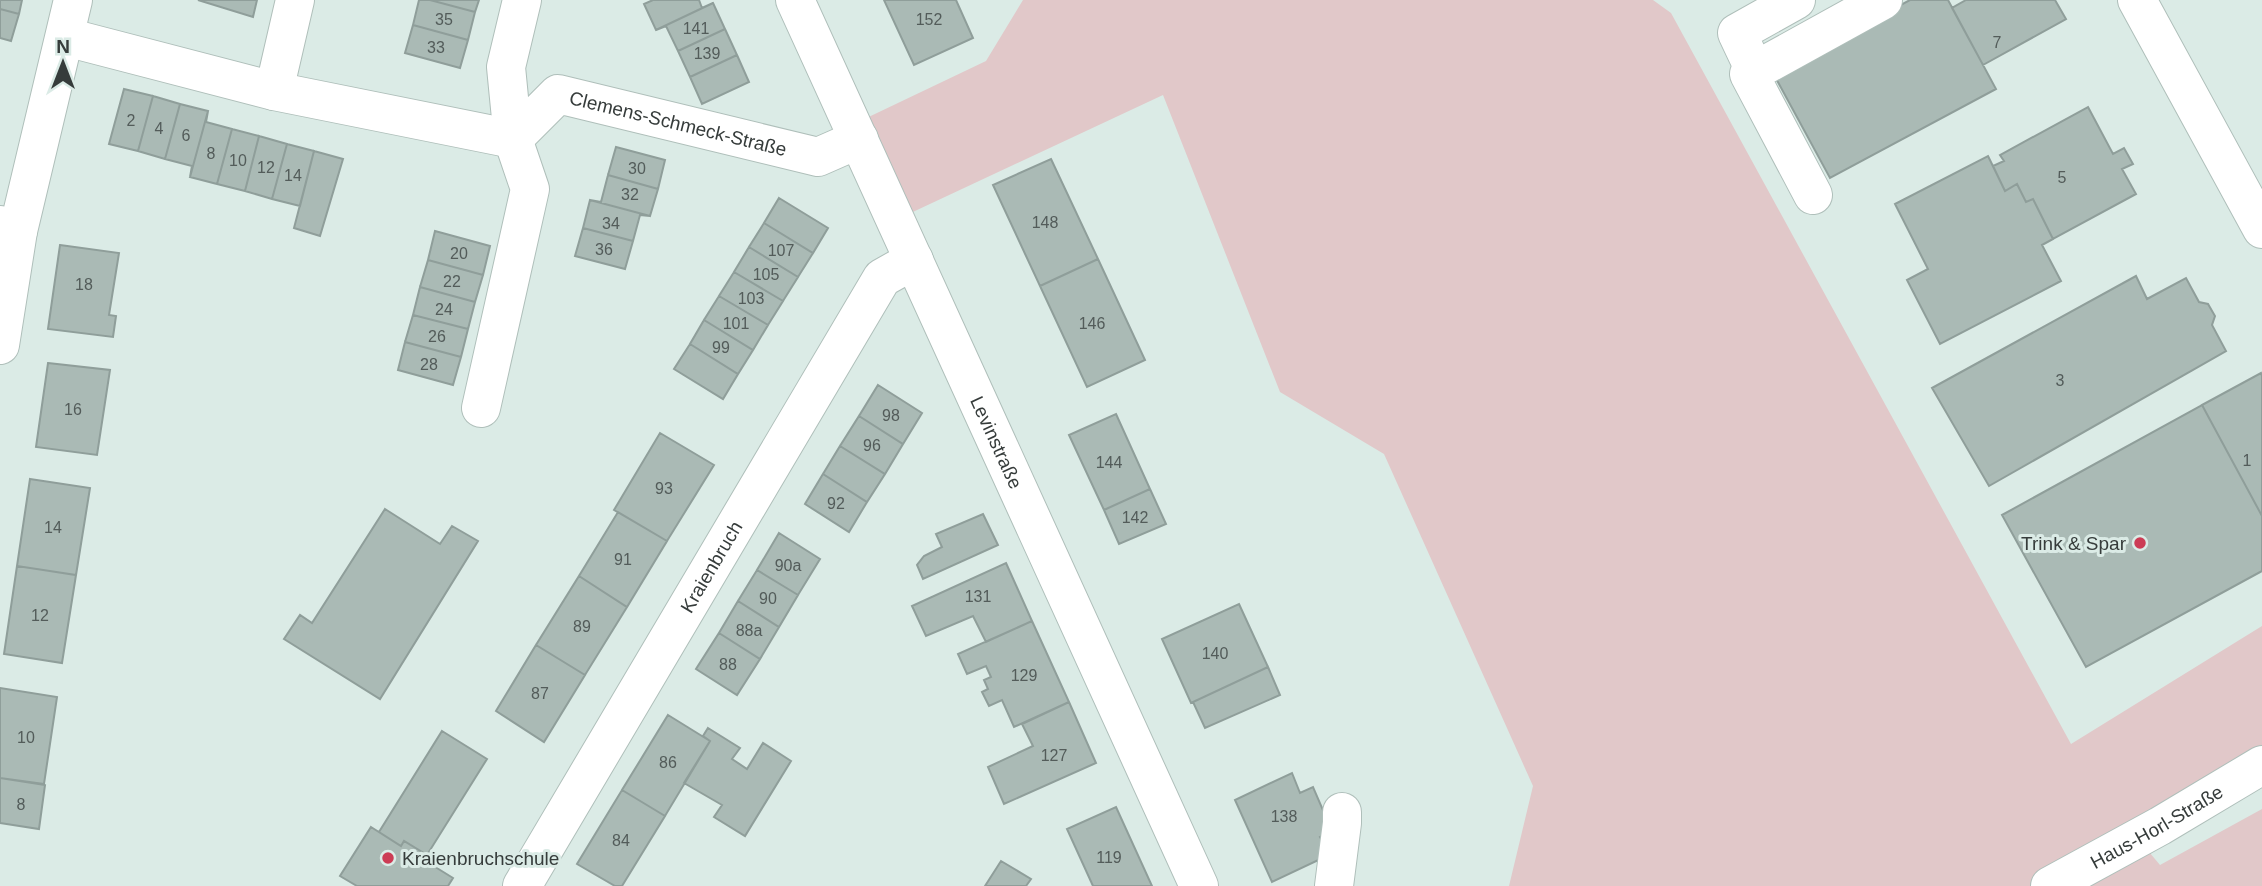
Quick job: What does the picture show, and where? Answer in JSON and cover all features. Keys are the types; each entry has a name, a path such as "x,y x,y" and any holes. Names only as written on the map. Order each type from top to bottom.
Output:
{"street":[{"path":"0,345 9,228 66,37 73,0"},
{"path":"274,91 295,0"},
{"path":"481,408 530,189 513,139 506,66 522,0"},
{"name":"Levinstraße","path":"795,0 1199,886"},
{"path":"1755,71 1737,33 1796,0"},
{"path":"1813,195 1749,74 1883,0"},
{"path":"2137,0 2262,229"},
{"path":"66,37 274,91 513,139"},
{"name":"Clemens-Schmeck-Straße","path":"513,139 558,94 818,157 859,139"},
{"name":"Kraienbruch","path":"522,886 882,278 914,260"},
{"name":"Haus-Horl-Straße","path":"2050,886 2160,826 2262,765"},
{"path":"1334,886 1342,812"}],"shaded area":[{"path":"1023,0 1653,0 1671,13 2071,744 2262,626 2262,758 2038,886 1509,886 1533,786 1384,454 1280,392 1163,95 900,218 856,123 986,61"},
{"path":"2262,809 2262,886 2073,886 2144,846 2160,865"}],"building":[{"path":"0,0 22,0 19,14 0,9"},
{"path":"198,0 257,0 253,17"},
{"path":"419,0 430,0 475,12 468,40 413,25"},
{"path":"430,0 479,0 475,12"},
{"path":"653,0 699,0 702,8 713,3 656,30 644,4"},
{"path":"884,0 956,0 973,38 914,65"},
{"path":"1910,0 1948,0 1996,89 1830,178 1773,73"},
{"path":"1966,0 2055,0 2066,19 1983,65 1952,8"},
{"path":"713,3 725,29 678,51 666,26 656,30"},
{"path":"0,9 19,14 11,41 0,38"},
{"path":"413,25 468,40 460,68 405,53"},
{"path":"725,29 737,55 690,77 678,51"},
{"path":"737,55 749,82 702,104 690,77"},
{"path":"124,89 153,96 138,151 109,144"},
{"path":"153,96 180,104 165,159 138,151"},
{"path":"180,104 208,111 190,177 192,166 165,159"},
{"path":"2088,107 2113,154 2124,148 2133,164 2122,169 2136,194 2053,239 2033,199 2026,202 2017,184 2005,191 1993,166 2004,161 2000,155"},
{"path":"208,111 206,122 232,129 217,184 190,177"},
{"path":"232,129 259,136 245,191 217,184"},
{"path":"259,136 287,144 272,199 245,191"},
{"path":"287,144 314,151 300,206 272,199"},
{"path":"616,147 665,160 658,189 608,175"},
{"path":"314,151 343,159 320,236 294,228"},
{"path":"1988,156 2005,191 2017,184 2026,202 2033,199 2053,239 2042,245 2061,281 1940,344 1907,280 1928,269 1895,204"},
{"path":"1051,159 1098,259 1040,286 993,185"},
{"path":"608,175 658,189 650,216 590,200 601,202"},
{"path":"779,198 828,228 813,253 764,223"},
{"path":"590,200 650,216 640,215 633,241 583,228"},
{"path":"764,223 813,253 798,277 749,247"},
{"path":"583,228 633,241 625,269 575,256"},
{"path":"435,231 490,246 483,275 428,260"},
{"path":"60,245 119,253 109,315 116,316 113,337 48,329"},
{"path":"749,247 798,277 783,301 734,272"},
{"path":"1098,259 1145,360 1087,387 1040,286"},
{"path":"428,260 483,275 475,302 420,287"},
{"path":"734,272 783,301 768,325 719,296"},
{"path":"2136,276 2147,299 2186,278 2199,302 2208,304 2215,316 2212,325 2226,351 1989,486 1932,388"},
{"path":"420,287 475,302 468,329 413,315"},
{"path":"719,296 768,325 753,350 704,320"},
{"path":"413,315 468,329 461,357 405,342"},
{"path":"704,320 753,350 738,374 690,344"},
{"path":"405,342 461,357 453,385 398,370"},
{"path":"690,344 738,374 723,399 674,369"},
{"path":"48,363 110,370 97,455 36,447"},
{"path":"2261,373 2262,376 2262,516 2202,405"},
{"path":"878,385 922,413 903,444 859,416"},
{"name":"Trink & Spar","path":"2202,405 2262,516 2262,571 2086,667 2002,515"},
{"path":"1116,414 1150,489 1104,510 1069,435"},
{"path":"859,416 903,444 885,474 840,446"},
{"path":"660,433 714,465 667,541 614,510"},
{"path":"840,446 885,474 867,502 823,474"},
{"path":"823,474 867,502 849,532 805,504"},
{"path":"30,479 90,488 76,575 17,566"},
{"path":"1150,489 1166,524 1119,544 1104,510"},
{"path":"385,509 440,544 452,526 478,541 380,699 284,639 300,615 312,623"},
{"path":"618,512 667,541 627,607 579,576"},
{"path":"983,514 998,545 923,579 917,565 924,556 942,547 936,534"},
{"path":"779,533 820,559 798,595 757,570"},
{"path":"1006,563 1032,621 986,642 973,616 926,636 912,606"},
{"path":"17,566 76,575 62,663 4,654"},
{"path":"757,570 798,595 779,627 738,601"},
{"path":"579,576 627,607 585,675 536,645"},
{"path":"738,601 779,627 760,659 719,633"},
{"path":"1239,604 1268,667 1191,703 1162,639"},
{"path":"1032,621 1069,702 1014,727 1002,700 989,706 982,692 988,689 984,680 991,677 986,666 967,674 958,654"},
{"path":"719,633 760,659 737,695 696,669"},
{"path":"536,645 585,675 544,742 496,711"},
{"path":"1268,667 1280,695 1205,728 1193,702"},
{"path":"0,688 57,697 44,784 0,778"},
{"path":"1069,702 1096,763 1004,804 988,767 1033,746 1022,724"},
{"path":"668,715 710,741 665,816 622,790"},
{"path":"708,728 740,748 732,759 747,769 763,743 791,761 745,836 714,817 722,805 684,783 710,741 703,736"},
{"path":"442,731 487,759 427,855 404,841 401,846 379,832"},
{"path":"1292,773 1300,793 1313,787 1332,831 1320,837 1329,855 1272,882 1235,800"},
{"path":"0,778 45,785 39,829 0,823"},
{"path":"622,790 665,816 622,886 615,886 577,864"},
{"path":"1116,807 1152,886 1093,886 1067,829"},
{"name":"Kraienbruchschule","path":"371,827 401,846 404,841 427,855 424,860 453,878 448,886 357,886 340,876"},
{"path":"1001,861 1031,879 1026,886 985,886"}],"place":[{"name":"Trink & Spar","path":"2140,543"},
{"name":"Kraienbruchschule","path":"388,858"}]}
